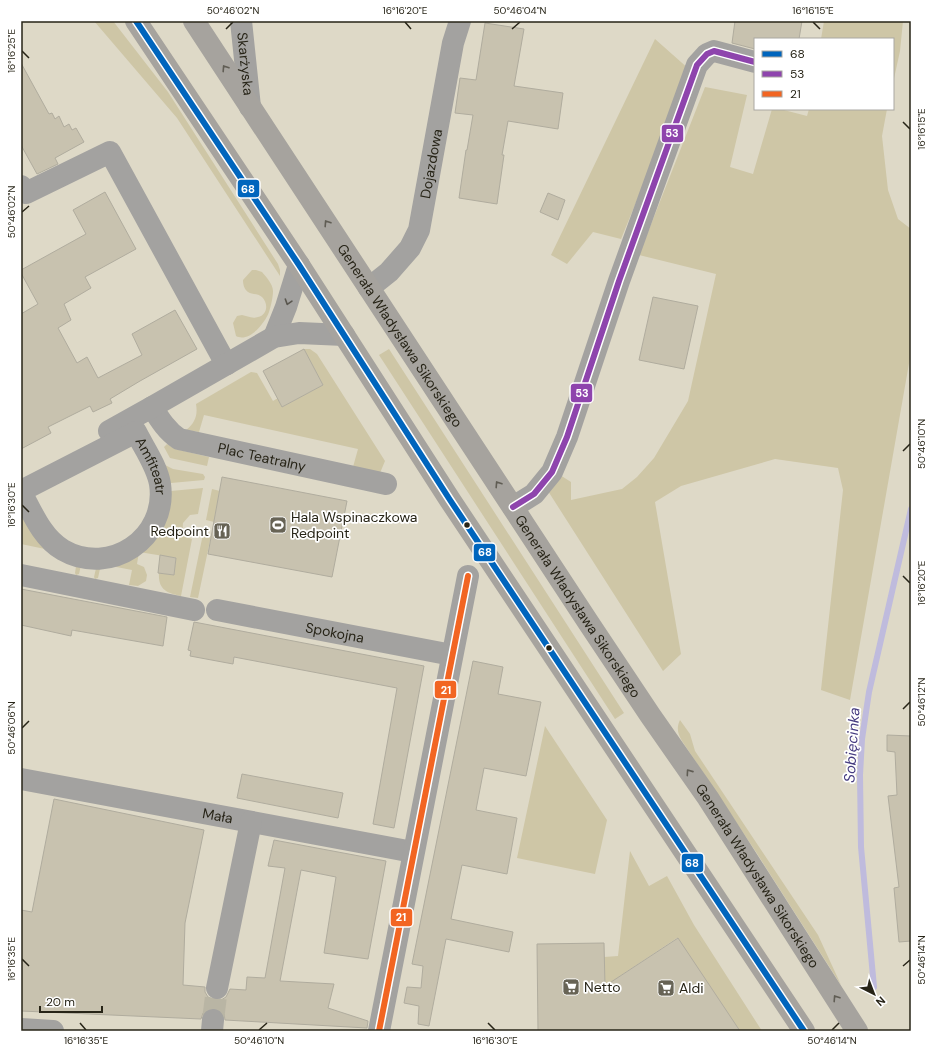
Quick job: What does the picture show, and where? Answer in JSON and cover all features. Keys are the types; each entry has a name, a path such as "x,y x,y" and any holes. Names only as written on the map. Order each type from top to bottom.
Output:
{"main road":[{"path":"136,21 300,266 450,500 804,1031"},
{"name":"Generała Władysława Sikorskiego","path":"194,21 512,507 650,715 708,798 857,1031"}],"street":[{"name":"Skarżyska","path":"241,21 250,107"},
{"name":"Dojazdowa","path":"369,288 389,272 410,248 419,230 453,43 460,21"},
{"path":"512,507 534,494 552,472 568,437 619,281 697,65 707,54 714,51 754,62"},
{"path":"21,186 26,193 110,152 227,364"},
{"path":"274,337 300,266"},
{"path":"21,478 152,407 274,337 299,333 344,335"},
{"name":"Plac Teatralny","path":"152,407 171,434 180,439 386,484"},
{"name":"Amfiteatr","path":"136,432 156,469 160,484 160,499 159,509 151,528 132,549 110,558 88,559 72,555 62,550 52,542 40,527 21,491 136,432"},
{"path":"21,575 194,610"},
{"path":"379,1031 468,576"},
{"name":"Spokojna","path":"217,610 452,655"},
{"name":"Mała","path":"21,779 414,852"},
{"path":"218,988 251,822"},
{"path":"21,1029 52,1031"}],"shaded area":[{"path":"94,21 113,21 168,92 278,264 280,276 177,118"},
{"path":"824,21 903,21 900,51 894,78 894,38 821,38"},
{"path":"655,39 690,70 621,239 593,232 567,264 551,255"},
{"path":"705,87 747,95 730,167 753,174 772,110 784,110 807,116 809,110 887,110 882,136 888,190 898,219 911,229 911,352 850,700 821,690 843,490 838,468 775,459 681,486 655,502 681,654 663,671 548,491 560,475 571,482 571,500 622,489 637,477 654,458 688,401 716,274 639,255"},
{"path":"252,270 262,272 273,288 269,312 256,331 246,337 236,336 233,323 237,316 242,315 256,318 261,316 266,309 266,303 262,297 248,292 244,286 243,280"},
{"path":"304,349 310,349 317,354 385,461 380,473 353,467 358,449 204,415 199,432 186,430 192,425 195,418 197,412 196,404 251,372 257,373 273,401 278,398 282,407 323,385"},
{"path":"389,349 624,713 615,719 379,355"},
{"path":"167,444 175,449 209,457 207,466 170,458 164,447"},
{"path":"165,465 173,469 203,474 205,477 204,480 160,484"},
{"path":"203,488 198,514 190,515 183,523 184,533 192,539 181,596 167,592 162,587 159,578 159,573 174,575 176,558 139,552 137,564 144,567 147,575 146,581 138,586 129,585 132,570 101,564 98,578 95,579 94,577 97,564 82,561 79,574 76,575 77,560 62,550 131,549 160,492"},
{"path":"212,489 220,491 214,522 206,520"},
{"path":"32,512 45,549 21,544 21,517"},
{"path":"203,534 211,536 198,598 190,597"},
{"path":"680,720 690,734 695,751 818,935 841,985 756,852 682,741 678,731"},
{"path":"545,726 607,820 595,874 517,858"},
{"path":"630,851 649,886 667,876 694,925 762,1031 740,1031 677,938 620,976 622,1031 605,1031 604,957 618,956"}],"building":[{"path":"735,21 802,21 799,38 754,38 754,49 732,43"},
{"path":"485,23 524,29 514,86 563,93 558,129 508,121 502,155 504,155 497,204 459,198 473,115 455,113 460,78 476,80"},
{"path":"21,63 49,114 52,113 55,119 59,116 64,127 69,124 72,130 76,128 84,142 55,158 58,164 37,174 21,145"},
{"path":"105,192 136,249 85,277 91,288 64,304 71,320 58,328 77,363 87,357 98,378 142,355 132,334 175,310 197,349 110,399 112,403 93,412 90,406 48,427 51,433 21,449 21,314 38,304 21,273 21,270 86,234 73,210"},
{"path":"548,193 565,200 558,220 540,212"},
{"path":"653,297 698,306 684,369 639,360"},
{"path":"304,349 323,385 282,407 263,371"},
{"name":"Hala Wspinaczkowa Redpoint","path":"222,477 347,501 332,577 208,554"},
{"path":"160,555 176,558 174,575 158,573"},
{"path":"21,589 167,617 163,646 72,630 71,636 21,625"},
{"path":"194,622 424,666 394,828 373,824 397,688 234,657 233,664 190,656 191,651 188,650"},
{"path":"473,661 503,667 498,694 541,702 526,776 484,768 476,810 517,818 507,874 462,865 451,919 513,932 509,952 446,939 429,1026 418,1024 419,1006 404,1003 407,987 421,988 423,966 412,964"},
{"path":"887,735 911,736 911,941 899,942 894,888 899,887 888,796 897,795 895,752 887,751"},
{"path":"242,774 343,793 338,818 237,798"},
{"path":"54,799 204,830 185,923 183,985 205,987 205,992 208,997 215,1000 221,1000 226,997 230,989 246,990 247,977 265,978 285,868 268,866 274,840 386,861 368,959 324,953 336,877 301,870 280,981 334,984 328,1008 368,1021 367,1028 225,1020 224,1014 220,1010 214,1008 207,1009 203,1013 201,1019 21,1011 21,910 32,912"},
{"path":"678,938 740,1031 538,1031 537,944 604,943 605,986"}],"waterway":[{"name":"Sobięcinka","path":"874,987 861,847 860,775 862,739 869,692 911,509"}],"tunnel":[{"path":"213,1020 217,988"}],"transit line":[{"name":"68","path":"136,21 299,265 450,500 804,1031"},
{"name":"53","path":"513,507 534,494 552,472 567,437 619,281 697,65 707,54 714,51 754,62"},
{"name":"21","path":"379,1031 468,576"}],"place":[{"name":"Hala Wspinaczkowa Redpoint","path":"278,525"},
{"name":"Redpoint","path":"222,531"},
{"name":"Netto","path":"571,987"},
{"name":"Aldi","path":"666,988"}]}
